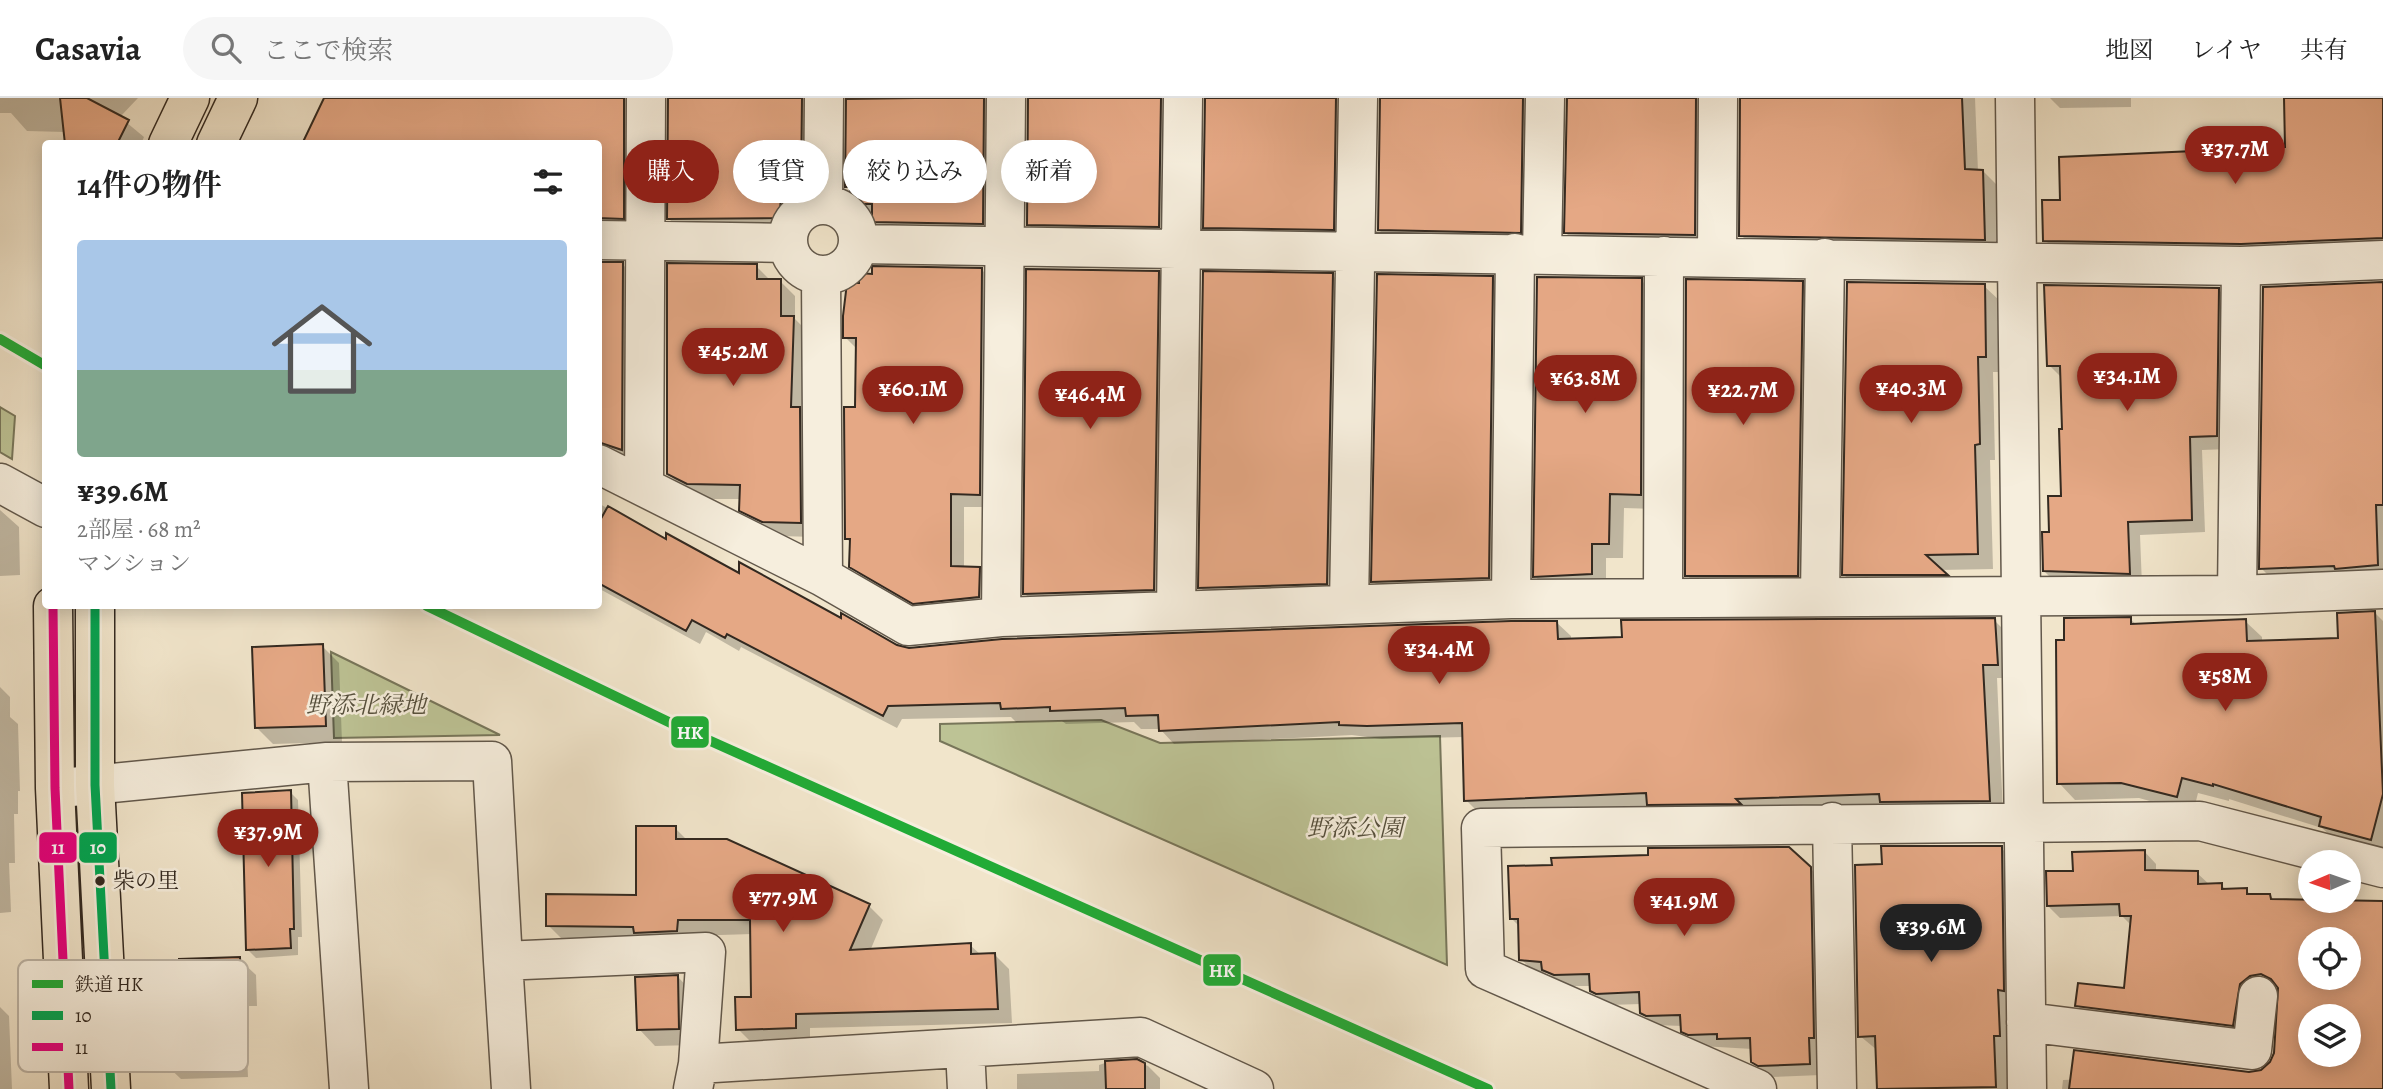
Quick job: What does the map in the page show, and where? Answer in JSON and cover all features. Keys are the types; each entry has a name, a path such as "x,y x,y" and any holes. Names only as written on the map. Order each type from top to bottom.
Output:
{"main road":[{"path":"170,140 190,98"},
{"path":"218,140 238,98"},
{"path":"52,609 55,788 63,960"},
{"path":"95,609 95,785 104,960"}],"street":[{"path":"644,486 646,98"},
{"path":"823,205 824,98"},
{"path":"1001,617 1006,98"},
{"path":"1176,610 1183,98"},
{"path":"1349,604 1358,98"},
{"path":"1511,599 1529,254 1545,98"},
{"path":"1717,256 1718,98"},
{"path":"2015,98 2027,1089"},
{"path":"823,205 836,208 848,216 855,228 858,244 847,267 835,274 821,276 804,270 792,257 788,243 790,227 798,215 823,205"},
{"path":"602,240 788,243"},
{"path":"858,244 2241,266 2383,260"},
{"path":"1663,597 1664,256"},
{"path":"1820,595 1825,258"},
{"path":"2237,594 2241,266"},
{"path":"821,276 823,577"},
{"path":"602,466 823,577 908,626 1001,617 1511,599 1820,595 2021,597 2383,589"},
{"path":"0,483 42,506"},
{"path":"55,788 327,762 492,761 511,1089"},
{"path":"327,762 349,1089"},
{"path":"1757,1089 1485,969 1481,828 1832,822 2200,821 2383,869"},
{"path":"1832,822 1837,1089"},
{"path":"503,961 706,952 696,1077 965,1049 1141,1037 1191,1075 1255,1089"},
{"path":"2026,1022 2252,1050 2258,996"},
{"path":"965,1049 967,1089"}],"green space":[{"path":"0,407 15,416 12,459 0,452"},
{"name":"野添北緑地","path":"331,652 500,735 334,738"},
{"name":"野添公園","path":"1101,720 1160,743 1440,736 1447,965 940,741 940,724"}],"building":[{"path":"60,98 87,98 129,120 119,140 65,140"},
{"path":"324,98 624,98 624,219 602,218 602,140 304,140"},
{"path":"668,98 802,98 802,140 733,140 733,203 780,203 780,218 667,219 667,203 719,203 719,140 668,140"},
{"path":"984,98 984,140 846,140 846,99"},
{"path":"1028,98 1161,98 1159,227 1027,225 1027,203 1097,203 1097,140 1028,140"},
{"path":"1205,98 1336,98 1334,230 1203,228"},
{"path":"1380,98 1523,98 1521,233 1378,230"},
{"path":"1567,98 1696,98 1695,235 1564,233"},
{"path":"1740,98 1962,98 1965,169 1983,170 1985,240 1739,236"},
{"path":"2284,98 2383,98 2383,238 2241,244 2043,241 2042,200 2060,200 2059,157 2285,147"},
{"path":"983,203 983,224 872,222 872,204 850,204"},
{"path":"602,262 623,262 622,450 602,443"},
{"path":"667,263 757,264 757,279 781,279 781,316 794,316 791,407 800,407 801,523 762,522 739,511 740,485 687,484 667,474"},
{"path":"872,266 982,268 980,495 951,494 951,566 980,567 979,597 913,604 849,567 850,539 845,539 844,407 855,407 856,338 843,338 843,316 847,283 859,283 859,273 872,274"},
{"path":"1026,269 1159,271 1154,590 1023,594"},
{"path":"1203,271 1333,273 1327,584 1198,588"},
{"path":"1377,274 1493,276 1489,578 1371,582"},
{"path":"1537,277 1642,278 1641,495 1610,494 1609,544 1592,544 1592,574 1533,577"},
{"path":"1686,279 1803,281 1798,576 1685,576"},
{"path":"1847,282 1985,284 1986,357 1978,357 1980,444 1975,445 1978,554 1926,555 1948,575 1842,575"},
{"path":"2383,282 2383,505 2376,505 2378,565 2335,569 2334,566 2259,569 2263,287"},
{"path":"2044,285 2219,288 2217,436 2190,437 2192,520 2128,522 2130,574 2043,571 2042,532 2049,532 2048,496 2061,496 2059,429 2062,429 2060,366 2047,366"},
{"path":"608,506 666,539 666,533 739,573 739,562 841,618 841,613 897,645 909,648 1002,639 1511,621 1557,621 1558,639 1622,637 1621,620 1995,618 1998,665 1983,665 1990,801 1880,802 1879,794 1736,799 1741,804 1647,805 1646,793 1464,801 1462,723 1367,726 1339,725 1339,722 1159,731 1158,715 1126,716 1125,708 1050,711 1050,707 1001,709 1000,703 888,706 883,716 727,634 725,638 692,620 686,631 602,585 602,517"},
{"path":"2375,611 2383,794 2371,840 2319,826 2321,817 2213,784 2182,778 2177,797 2121,783 2057,784 2056,640 2064,640 2064,618 2131,617 2131,624 2246,619 2247,641 2338,638 2337,613"},
{"path":"323,644 326,726 255,728 252,647"},
{"path":"291,790 294,929 290,929 291,948 246,950 242,793"},
{"path":"636,826 676,826 676,839 727,839 870,904 850,950 971,943 971,954 995,953 998,1009 796,1014 796,1028 736,1030 735,997 751,997 750,920 678,920 677,931 634,933 633,927 546,926 546,894 636,895"},
{"path":"1881,846 2002,846 2004,991 1998,990 2000,1036 1994,1036 1996,1087 1877,1089 1875,1036 1858,1037 1855,865 1882,864"},
{"path":"1789,847 1811,867 1814,1038 1809,1038 1810,1064 1758,1066 1751,1062 1750,1038 1717,1039 1717,1034 1688,1035 1681,1032 1680,1015 1646,1016 1640,1013 1639,992 1596,994 1590,991 1589,974 1554,975 1542,970 1541,962 1519,960 1518,919 1510,919 1508,866 1552,865 1551,858 1648,855 1648,848"},
{"path":"2145,850 2145,870 2198,871 2198,884 2222,883 2222,889 2247,888 2247,894 2270,894 2271,899 2298,899 2298,914 2361,914 2361,901 2383,901 2383,1089 2069,1089 2074,1050 2249,1072 2261,1070 2270,1062 2274,1053 2278,988 2271,979 2261,974 2250,976 2240,984 2233,1026 2075,1006 2078,983 2124,988 2131,916 2120,916 2119,904 2047,906 2046,871 2073,871 2072,852"},
{"path":"240,957 240,960 179,960"},
{"path":"678,975 679,1029 637,1030 635,977"},
{"path":"1137,1059 1145,1063 1145,1089 1106,1089 1105,1061"}],"rail line":[{"name":"HK","path":"0,339 42,364"},
{"name":"HK","path":"433,609 677,726 1488,1089"}],"transit line":[{"name":"11","path":"53,609 55,788 63,960"},
{"name":"10","path":"95,609 95,785 104,960"},
{"name":"11","path":"68,1072 69,1089"},
{"name":"10","path":"110,1072 111,1089"}],"place":[{"name":"柴の里","path":"100,881"}]}
